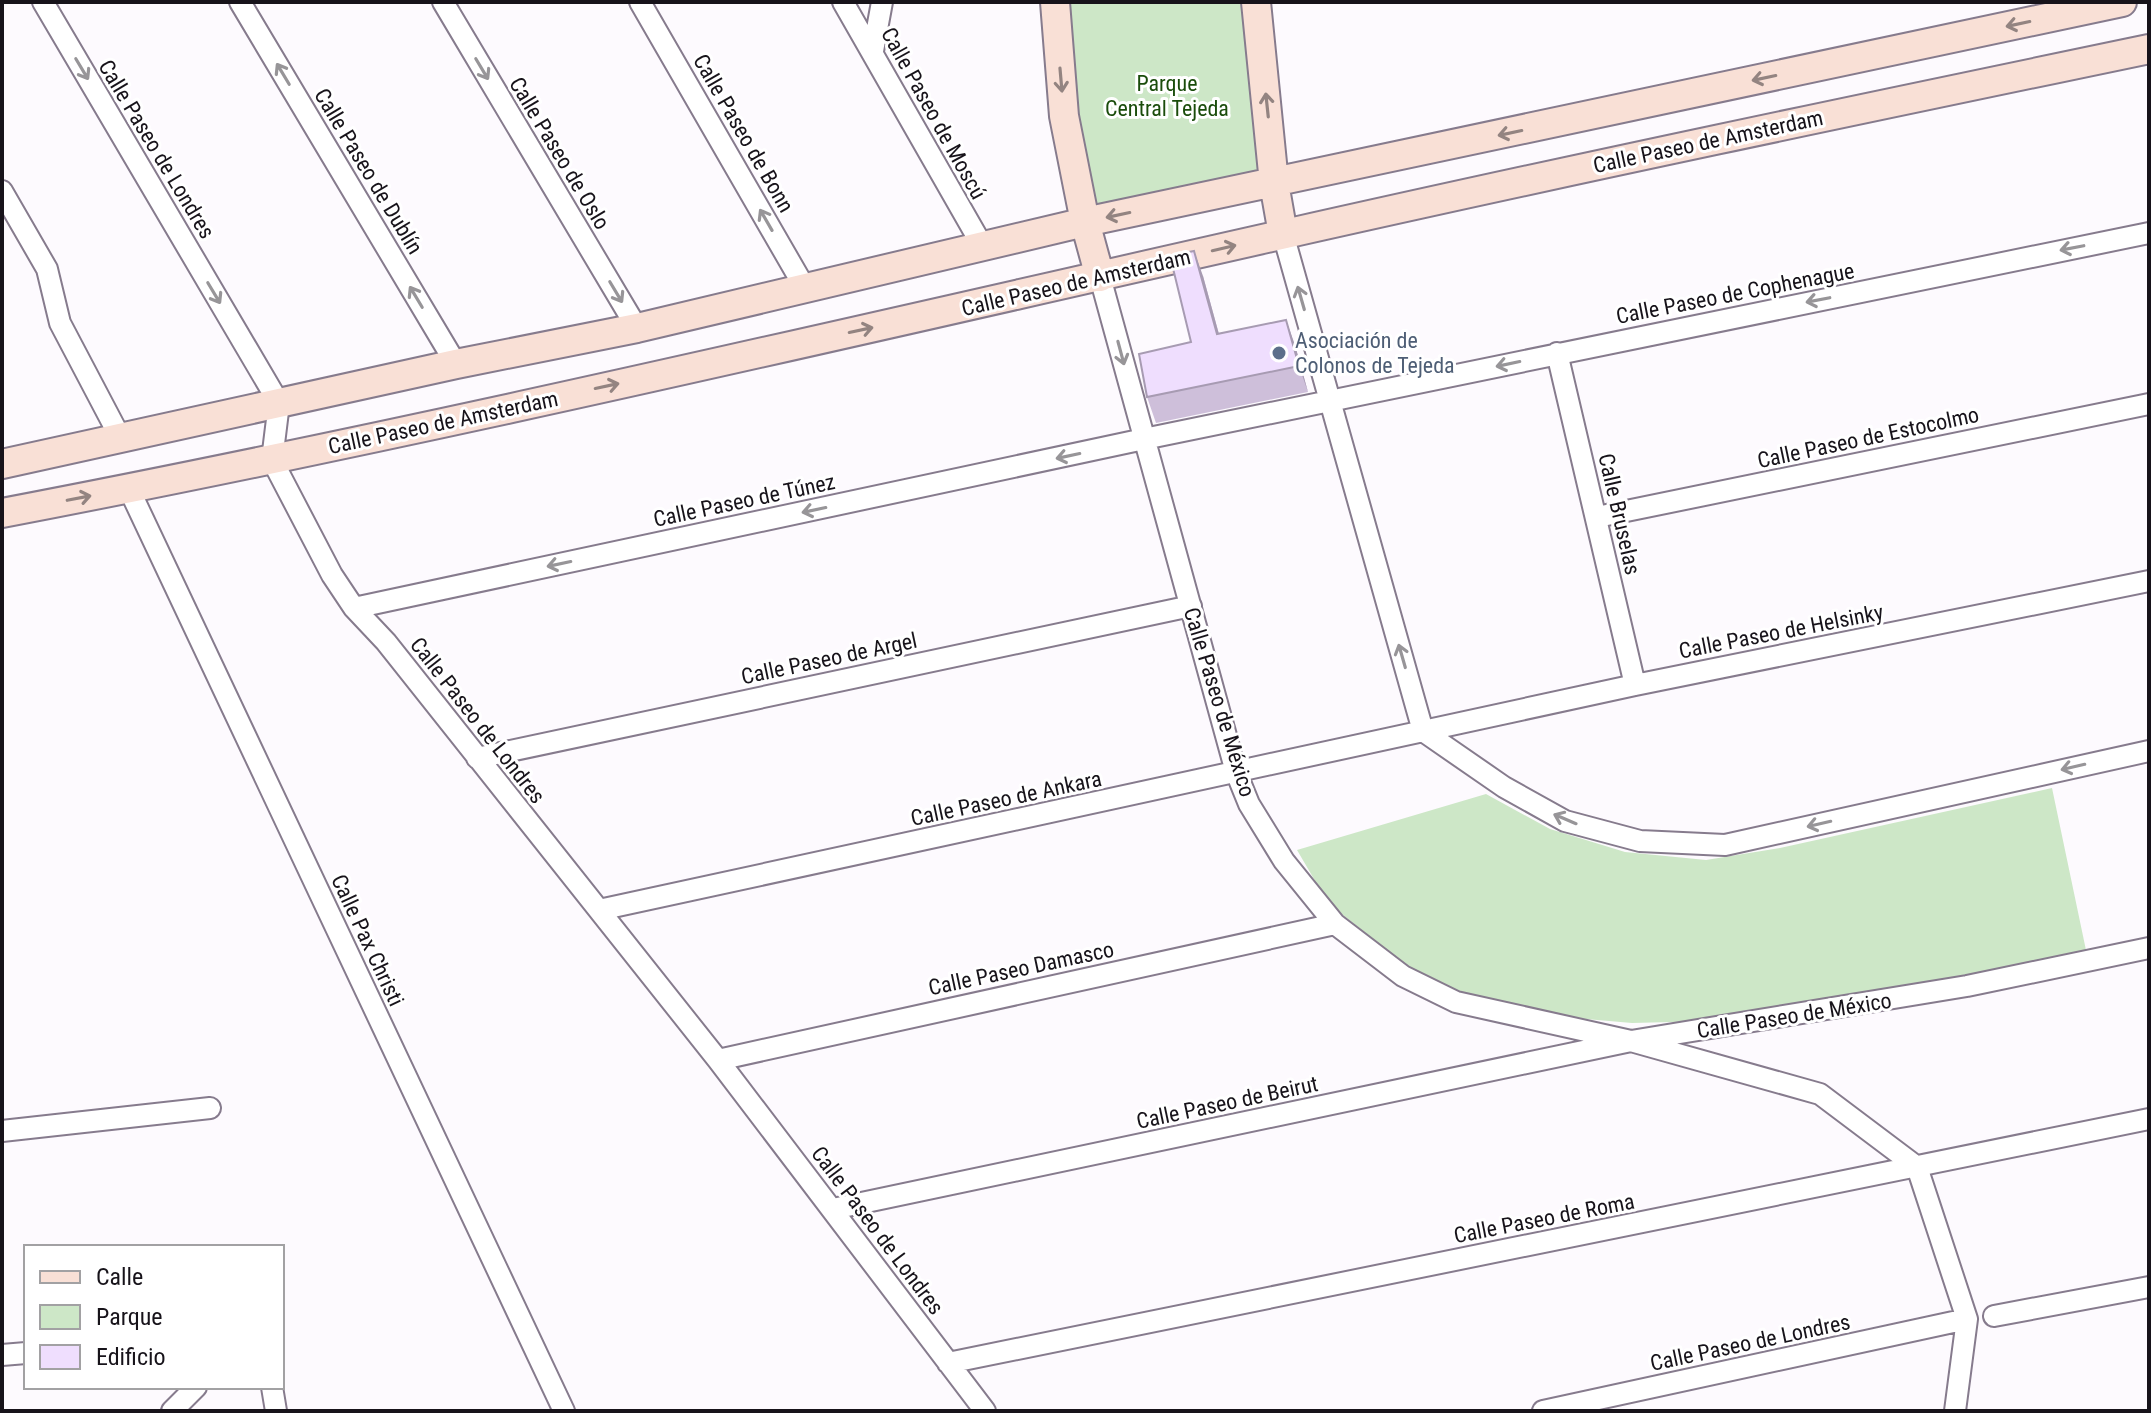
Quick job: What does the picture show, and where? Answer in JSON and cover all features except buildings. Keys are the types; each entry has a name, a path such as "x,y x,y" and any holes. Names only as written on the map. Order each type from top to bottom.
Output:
{"main road":[{"name":"Calle Paseo de México","path":"1055,2 1064,116 1085,222 1100,277"},
{"path":"1256,2 1274,183 1283,234"},
{"path":"2,464 456,364 637,328 1085,222 2122,2"},
{"name":"Calle Paseo de Amsterdam","path":"2,513 272,460 1283,234 2149,49"}],"street":[{"name":"Calle Paseo de Londres","path":"43,2 279,403"},
{"name":"Calle Paseo de Dublín","path":"240,2 456,364"},
{"name":"Calle Paseo de Oslo","path":"443,2 637,328"},
{"name":"Calle Paseo de Bonn","path":"640,2 805,288"},
{"name":"Calle Paseo de Moscú","path":"843,2 983,247"},
{"path":"873,51 882,2"},
{"path":"2,191 47,269 60,323 121,439"},
{"name":"Calle Paseo de Cophenague","path":"1330,403 1557,353 2149,233"},
{"path":"1283,234 1423,731 1504,787 1565,821 1640,841 1725,845 2149,751"},
{"name":"Calle Paseo de México","path":"1100,277 1236,772 1249,804 1284,861 1335,924 1403,976 1456,1002 1631,1041 1967,986 2149,948"},
{"name":"Calle Bruselas","path":"1557,353 1635,685"},
{"path":"272,460 279,403"},
{"name":"Calle Paseo de Túnez","path":"354,608 1144,439 1330,403"},
{"name":"Calle Paseo de Estocolmo","path":"1597,517 2149,404"},
{"name":"Calle Paseo de Londres","path":"272,460 332,575 354,608 386,642 718,1060 985,1411"},
{"name":"Calle Pax Christi","path":"129,489 564,1411"},
{"name":"Calle Paseo de Helsinky","path":"1423,731 2149,581"},
{"name":"Calle Paseo de Argel","path":"477,758 1191,606"},
{"name":"Calle Paseo de Ankara","path":"599,910 1423,731"},
{"name":"Calle Paseo Damasco","path":"718,1060 1335,924"},
{"path":"1631,1041 1820,1094 1917,1167 1967,1319 1955,1411"},
{"name":"Calle Paseo de Beirut","path":"833,1209 1631,1041"},
{"path":"2,1131 210,1108"},
{"name":"Calle Paseo de Roma","path":"948,1363 2149,1119"},
{"path":"1994,1316 2149,1287"},
{"name":"Calle Paseo de Londres","path":"1543,1411 1967,1319"},
{"path":"2,1355 24,1353"},
{"path":"172,1411 194,1389"},
{"path":"272,1389 276,1411"}],"green space":[{"name":"Parque Central Tejeda","path":"1069,2 1246,2 1268,173 1090,211 1081,158"},
{"path":"2052,788 2087,955 1711,1021 1632,1023 1540,1015 1441,987 1398,959 1328,903 1297,850 1486,794 1550,829 1625,852 1706,860 1780,848"}],"place":[{"name":"Asociación de Colonos de Tejeda","path":"1279,353"}]}
